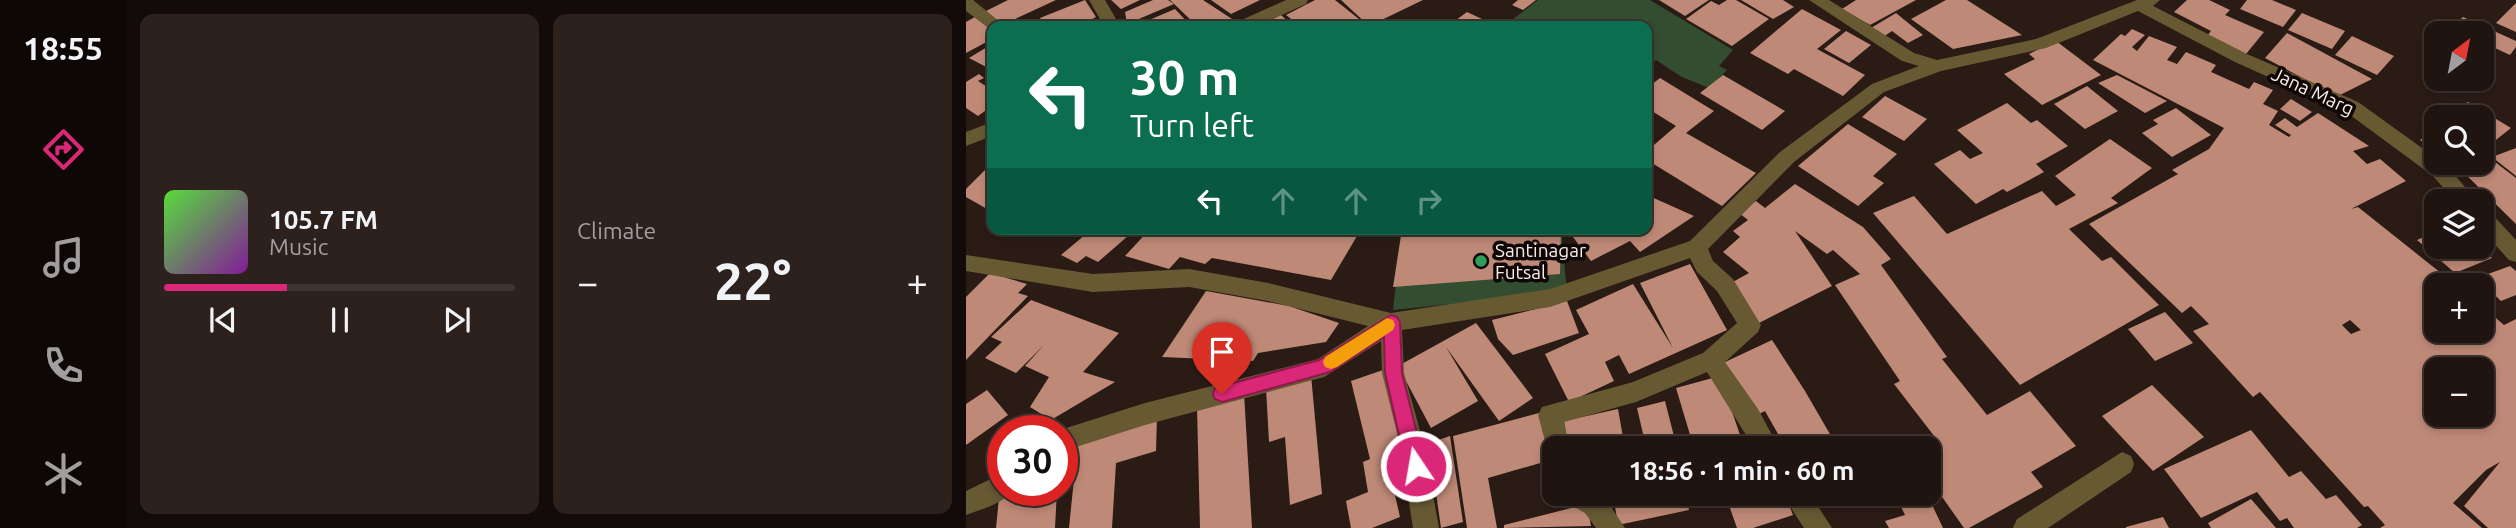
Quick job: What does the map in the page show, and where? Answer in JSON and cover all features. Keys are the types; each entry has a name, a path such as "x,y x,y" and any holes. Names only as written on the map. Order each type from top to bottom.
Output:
{"street":[{"path":"1097,0 1109,21"},
{"path":"1254,21 1300,0"},
{"path":"1817,0 1908,57 1937,66"},
{"path":"966,3 990,21"},
{"path":"966,263 1093,283 1189,278 1268,292 1391,322 1550,299 1697,247 1787,157 1878,88 1937,66 2040,44 2147,3"},
{"name":"Jana Marg","path":"2147,3 2241,58 2352,107 2398,138 2440,171 2457,189"},
{"path":"966,139 987,131"},
{"path":"2494,230 2515,253"},
{"path":"1555,436 1550,415 1636,392 1712,360 1750,325 1725,285 1704,267 1697,247"},
{"path":"1078,435 1145,414 1324,367 1391,322"},
{"path":"1391,322 1394,373 1412,445 1426,528"},
{"path":"1712,360 1760,436"},
{"path":"2026,528 2122,464"},
{"path":"966,503 987,495"},
{"path":"1596,506 1612,528"},
{"path":"1803,506 1819,528"}],"green space":[{"path":"1538,0 1650,0 1733,50 1719,66 1727,70 1709,88 1682,77 1656,60 1652,63 1652,21 1511,21"},
{"name":"Santinagar Futsal","path":"1401,235 1562,235 1567,292 1393,310"}],"building":[{"path":"1008,0 1056,0 1011,21 993,21 982,13"},
{"path":"1085,0 1096,17 1088,21 1042,21 1040,18"},
{"path":"1111,0 1140,0 1121,9"},
{"path":"1153,0 1168,0 1174,4 1134,21 1126,21 1125,12"},
{"path":"1170,0 1203,0 1232,19 1228,21 1192,21"},
{"path":"1211,0 1260,0 1231,14"},
{"path":"1315,0 1335,0 1361,21 1294,21 1286,15"},
{"path":"1341,0 1423,0 1379,21 1364,21"},
{"path":"1518,0 1536,0 1523,10 1512,5"},
{"path":"1659,0 1709,0 1685,16"},
{"path":"1727,0 1736,0 1769,19 1732,46 1686,19 1711,1 1719,5"},
{"path":"1741,0 1783,0 1794,7 1773,19"},
{"path":"1856,0 1916,0 1870,25 1842,9"},
{"path":"1946,0 1967,0 2022,35 1953,49 1911,19"},
{"path":"2187,0 2209,0 2230,10 2225,15 2264,32 2246,54 2207,36 2211,31 2174,12"},
{"path":"2247,0 2272,0 2296,10 2283,27 2240,9"},
{"path":"2516,3 2516,32 2496,23"},
{"path":"1175,9 1186,21 1147,21"},
{"path":"1802,9 1841,30 1817,49 1865,75 1843,96 1794,69 1788,74 1750,53"},
{"path":"1467,12 1486,21 1455,21"},
{"path":"1896,13 1923,35 1908,43 1892,31 1883,37 1871,28"},
{"path":"2302,13 2345,31 2332,49 2288,30"},
{"path":"1281,15 1288,21 1268,21"},
{"path":"975,17 987,26 987,42 966,53 966,22"},
{"path":"2132,29 2145,35 2132,47 2137,51 2149,36 2177,47 2167,60 2177,64 2186,52 2216,65 2211,72 2249,89 2254,82 2273,90 2263,104 2278,111 2269,125 2289,137 2291,135 2275,125 2285,118 2297,127 2318,113 2369,146 2353,151 2367,164 2380,159 2406,181 2351,209 2358,207 2441,273 2424,273 2424,343 2494,343 2494,316 2504,325 2516,319 2516,528 2488,528 2464,506 2500,462 2486,470 2453,503 2482,528 2380,528 2385,525 2368,506 2364,507 2260,392 2253,397 2193,331 2209,324 2191,306 2182,313 2089,224 2178,174 2172,170 2209,149 2224,128 2093,60 2121,34 2125,36","holes":["2350,320 2361,330 2351,334 2342,325"]},
{"path":"1846,31 1871,45 1849,63 1824,49"},
{"path":"2494,31 2516,41 2516,47 2510,55 2494,48"},
{"path":"2287,33 2372,79 2340,95 2265,58"},
{"path":"2352,36 2394,56 2377,75 2335,55"},
{"path":"2056,41 2101,75 2042,105 2004,74 2035,59 2029,54"},
{"path":"987,47 987,67 969,58"},
{"path":"979,74 984,78 978,81 987,87 987,112 978,116 966,108 966,82"},
{"path":"1723,75 1785,111 1762,130 1700,93"},
{"path":"2117,75 2167,101 2145,113 2098,83"},
{"path":"1660,78 1714,111 1686,133 1756,173 1722,206 1652,163 1652,147 1676,126 1652,111 1652,84"},
{"path":"2087,86 2118,111 2085,129 2054,104"},
{"path":"1885,96 1927,119 1904,141 1862,117"},
{"path":"2291,99 2312,112 2300,121 2280,109"},
{"path":"2007,103 2031,123 2037,120 2068,146 2036,164 2044,172 2007,192 2003,189 1976,204 1934,164 1960,150 1970,159 1983,153 1957,130"},
{"path":"2176,108 2211,135 2172,157 2142,133 2158,124 2153,120"},
{"path":"2494,118 2511,128 2494,141"},
{"path":"1848,124 1897,154 1873,176 1884,183 1858,206 1798,166"},
{"path":"2110,139 2152,168 2111,198 2118,203 2069,229 2102,261 2111,257 2159,305 2020,385 1873,213 1914,196 1947,234 2042,191 2056,206 2076,195 2055,176"},
{"path":"2516,148 2516,176 2494,159 2494,156"},
{"path":"2494,161 2516,178 2516,224 2494,202 2494,189 2480,189 2466,175 2494,175"},
{"path":"987,169 987,209 966,197 966,189"},
{"path":"1795,184 1863,227 1891,259 1881,265 1947,357 1942,359 1987,415 2030,391 2076,446 2031,472 2043,487 1969,528 1964,528 1941,495 1941,436 1934,436 1894,384 1900,381 1835,285 1860,274 1833,250 1827,254 1795,231 1832,286 1759,323 1731,283 1749,273 1723,252 1740,237 1733,231 1748,220 1739,213 1756,201 1765,208"},
{"path":"1652,197 1694,216 1640,252 1630,241 1591,261 1572,235 1652,235"},
{"path":"1085,235 1129,235 1098,262 1086,256 1077,263 1061,255"},
{"path":"1144,235 1358,235 1331,280 1212,258 1205,264 1180,257 1169,269 1125,256"},
{"name":"Santinagar Futsal","path":"1401,235 1561,235 1560,274 1393,287"},
{"path":"2424,237 2424,246 2417,240"},
{"path":"2439,259 2490,259 2455,273"},
{"path":"1690,264 1727,330 1629,374 1619,355 1605,362 1614,381 1569,402 1545,354 1589,334 1576,310 1633,284 1673,348 1640,283"},
{"path":"2510,266 2516,271 2516,295 2501,301 2494,294 2494,273 2491,273"},
{"path":"990,273 1027,284 1018,293 1028,296 966,360 966,297"},
{"path":"1206,291 1289,306 1339,323 1326,342 1258,353 1253,361 1162,357"},
{"path":"1031,300 1119,333 1083,372 1115,382 1059,415 1043,415 1030,407 1049,377 1025,366 1044,345 1016,373 985,358 1002,342 991,337"},
{"path":"1567,301 1579,333 1513,355 1498,339 1492,320"},
{"path":"2165,312 2193,343 2155,361 2128,329"},
{"path":"1476,323 1533,398 1499,421 1446,347 1478,401 1431,428 1398,366"},
{"path":"1772,340 1831,436 1779,436 1765,411 1755,416 1723,363"},
{"path":"1386,369 1407,446 1395,451 1401,479 1392,482 1400,517 1372,528 1351,528 1346,501 1368,492 1363,462 1370,459 1351,381"},
{"path":"1311,375 1322,494 1290,505 1285,437 1269,442 1266,388"},
{"path":"1720,376 1740,435 1690,436 1676,388"},
{"path":"2152,385 2204,437 2153,471 2102,416"},
{"path":"987,390 1008,415 987,415 987,430 966,445 966,404"},
{"path":"1244,393 1252,528 1200,528 1197,407"},
{"path":"1665,401 1674,436 1644,436 1637,408"},
{"path":"1618,409 1623,436 1566,436 1564,421"},
{"path":"1539,413 1543,433 1549,432 1550,436 1542,436 1542,462 1488,478 1497,528 1467,528 1453,436"},
{"path":"1157,416 1156,451 1116,463 1112,528 1069,528 1071,506 1078,506 1078,439"},
{"path":"2251,430 2289,477 2301,471 2326,499 2336,495 2362,525 2357,528 2294,528 2287,518 2280,521 2257,492 2201,518 2164,469"},
{"path":"1450,436 1463,522 1441,528 1429,443"},
{"path":"2251,499 2276,528 2211,528 2208,523"},
{"path":"998,506 1056,506 1055,528 996,528"},
{"path":"1587,506 1591,526 1504,528 1504,525"},
{"path":"1615,506 1688,506 1689,510 1618,525"},
{"path":"1729,506 1790,506 1793,515 1753,528 1737,528"},
{"path":"1901,506 1933,506 1943,528 1889,528 1885,521 1905,515"},
{"path":"2163,517 2169,528 2126,528 2126,527"}],"slow traffic":[{"path":"1331,362 1387,325"}],"place":[{"name":"Santinagar Futsal","path":"1481,261"}],"route":[{"path":"1222,394 1324,367 1391,322 1394,373 1416,466"}]}
